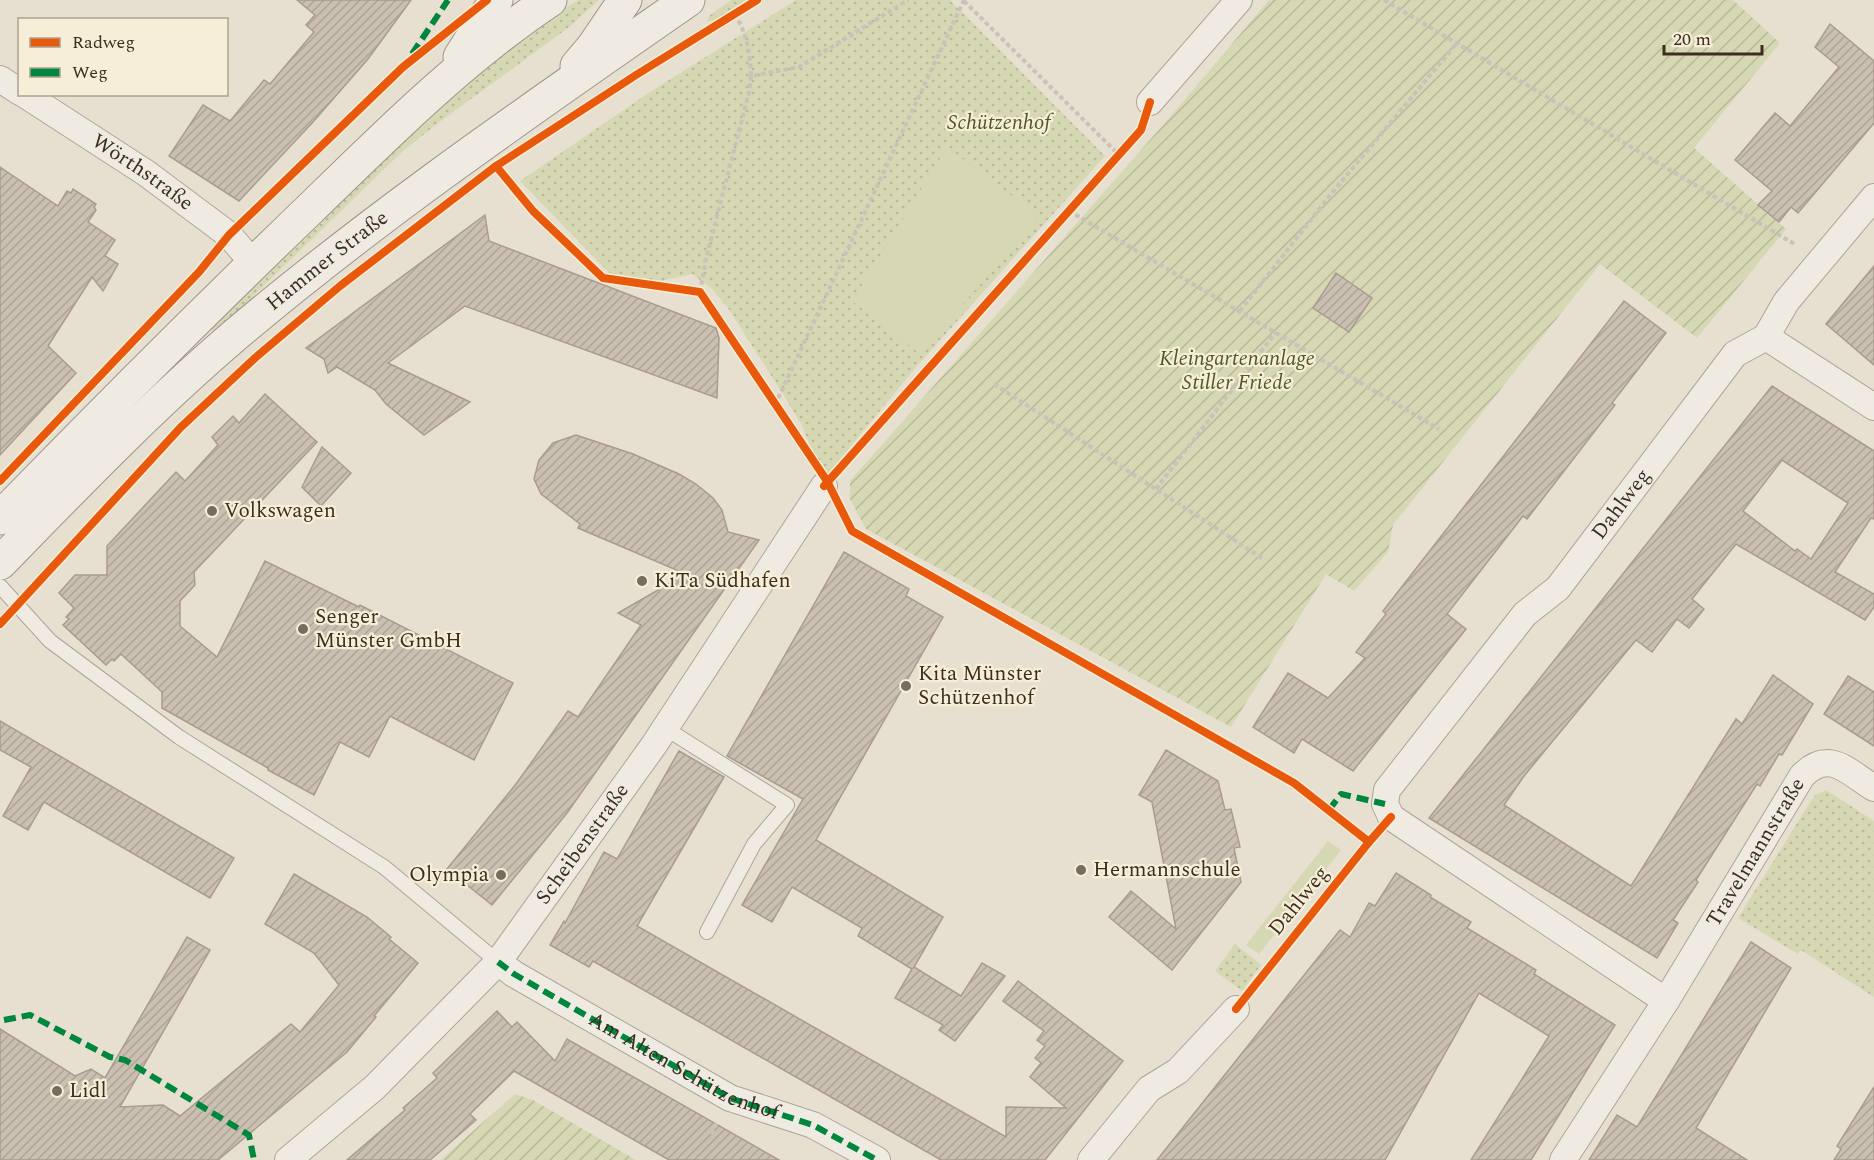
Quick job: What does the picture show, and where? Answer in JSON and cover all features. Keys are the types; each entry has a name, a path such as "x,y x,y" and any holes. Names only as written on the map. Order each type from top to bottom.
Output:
{"main road":[{"path":"447,78 496,0"},
{"name":"Hammer Straße","path":"0,518 253,263 447,78 523,18 550,0"},
{"path":"552,94 593,47 625,0"},
{"name":"Hammer Straße","path":"0,563 141,419 232,338 391,210 688,0"}],"street":[{"path":"1150,102 1239,0"},
{"path":"0,79 18,91"},
{"name":"Wörthstraße","path":"27,96 146,173 229,235 253,263"},
{"path":"1874,197 1786,302 1766,337 1874,407"},
{"name":"Dahlweg","path":"1666,1001 1391,818 1385,804 1387,790 1525,614 1558,588 1735,354 1766,337"},
{"name":"Scheibenstraße","path":"288,1160 375,1087 498,962 665,728 824,486"},
{"name":"Travelmannstraße","path":"1563,1160 1666,1001 1802,776 1820,762 1827,762 1844,769 1874,788"},
{"name":"Am Alten Schützenhof","path":"498,962 514,974 730,1098 813,1125 876,1160"},
{"path":"1091,1160 1149,1089 1178,1071 1236,1009"}],"lane":[{"path":"0,586 50,641 179,737 384,867 498,962"},
{"path":"665,728 787,805 754,844 707,932"}],"path":[{"path":"751,76 799,67 908,0"},
{"path":"775,405 964,0 1119,155"},
{"path":"1383,0 1821,259"},
{"path":"700,292 706,259 749,92 751,76 748,44 745,31 735,14"},
{"path":"1240,311 1327,199 1456,44"},
{"path":"1069,211 1439,429"},
{"path":"1156,489 1276,332"},
{"path":"994,384 1262,558"}],"green space":[{"path":"578,0 599,0 568,28 403,151 217,331 213,332 213,326 251,288 443,105 549,19"},
{"path":"731,0 752,0 720,21 707,21 709,16"},
{"name":"Schützenhof","path":"796,0 950,0 1105,156 917,366 823,480 802,425 728,308 711,288 692,274 625,289 520,181 650,92"},
{"name":"Kleingartenanlage Stiller Friede","path":"1269,0 1733,0 1780,43 1694,148 1786,229 1697,338 1600,264 1393,525 1388,552 1354,591 1326,574 1231,727 866,529 850,499 850,481 1170,117"},
{"path":"947,147 1039,216 920,354 852,301"},
{"path":"1826,790 1874,821 1874,997 1801,950 1798,954 1738,918 1814,796"},
{"path":"1328,841 1341,850 1259,954 1246,945"},
{"path":"1235,944 1261,965 1242,991 1215,971"},
{"path":"515,1094 533,1100 636,1160 440,1160"}],"building":[{"path":"297,0 411,0 368,59 239,201 169,156 203,105 230,121 264,80 270,84 314,32 306,25 315,15"},
{"path":"1830,24 1874,61 1874,123 1798,213 1791,207 1779,222 1758,205 1772,191 1735,160 1775,113 1790,126 1839,67 1815,47"},
{"path":"0,167 58,206 67,191 71,193 73,189 96,204 94,207 96,210 88,222 115,240 105,256 118,264 103,291 92,277 48,346 76,373 0,455"},
{"path":"485,215 489,241 716,328 719,338 717,398 465,306 388,363 470,402 424,435 386,404 375,390 337,367 328,373 324,359 306,348"},
{"path":"1874,266 1874,365 1826,324"},
{"path":"1336,273 1372,298 1349,332 1313,308"},
{"path":"1624,301 1666,333 1612,403 1615,405 1527,519 1523,516 1447,614 1466,629 1353,771 1302,739 1294,753 1253,727 1288,673 1328,698 1365,658 1356,652 1386,614 1383,611"},
{"path":"1772,386 1874,451 1874,519 1871,518 1835,572 1874,594 1874,607 1865,620 1736,544 1692,599 1704,609 1689,628 1677,619 1652,652 1636,640 1524,776 1504,805 1631,886 1736,719 1742,724 1773,675 1813,704 1782,755 1779,754 1760,786 1757,784 1696,880 1698,882 1673,920 1678,923 1657,958 1429,818","holes":["1782,460 1848,503 1811,559 1797,549 1795,551 1743,511"]},
{"path":"265,394 317,442 194,572 195,585 180,601 180,626 217,657 265,561 359,607 360,605 513,683 474,760 390,716 369,757 340,742 314,795 162,708 162,692 121,654 106,665 63,625 69,619 66,617 74,608 59,593 75,575 107,575 107,546 176,472 185,481 218,445 212,437 233,416 239,423"},
{"path":"576,435 633,454 679,474 713,498 722,510 728,532 759,540 567,813 492,905 447,869 516,784 568,711 578,717 641,625 618,613 686,574 578,528 580,524 541,494 534,479 539,460 553,443"},
{"path":"322,447 351,473 321,506 302,487"},
{"path":"844,552 909,589 906,596 943,617 816,840 943,917 914,967 961,996 982,963 1005,976 955,1041 939,1030 943,1025 895,998 912,969 858,936 862,928 792,887 772,922 742,905 803,799 727,756"},
{"path":"1848,676 1874,692 1874,746 1824,714"},
{"path":"0,721 234,858 210,898 44,802 28,830 3,816 31,767 0,750"},
{"path":"1166,750 1218,781 1225,810 1231,809 1240,847 1234,848 1241,882 1172,970 1109,917 1131,891 1176,929 1152,802 1139,795"},
{"path":"679,751 724,777 637,926 1006,1137 1006,1107 1066,1108 1030,1077 1041,1063 1035,1058 1045,1046 1037,1040 1044,1031 1003,1001 1018,981 1123,1061 1045,1160 941,1160 593,961 589,967 550,945 564,921 565,923 604,852 617,859"},
{"path":"1396,873 1471,922 1467,928 1536,970 1534,974 1615,1025 1531,1160 1471,1160 1549,1036 1479,993 1385,1160 1157,1160 1340,930 1350,937 1369,903 1375,906"},
{"path":"294,874 367,917 418,963 347,1052 218,1160 0,1160 0,1029 75,1076 91,1069 105,1078 187,937 210,950 120,1107 163,1105 180,1116 291,1024 300,1032 339,985 314,953 265,924"},
{"path":"1751,942 1791,968 1696,1128 1747,1160 1589,1160 1617,1115 1637,1127"},
{"path":"497,1011 512,1027 517,1022 555,1061 567,1039 779,1160 669,1160 514,1071 470,1114 476,1120 430,1160 347,1160 405,1110 403,1108 437,1078 433,1073"},
{"path":"1874,1087 1874,1160 1834,1160 1841,1149 1837,1146"}],"marked path":[{"path":"412,54 448,0"},
{"path":"1329,810 1341,794 1385,804"},
{"path":"498,962 514,974 730,1098 813,1125 877,1160"},
{"path":"4,1020 30,1015 110,1057 125,1060 249,1135 254,1160"}],"cycle path":[{"path":"0,481 199,272 229,235 403,67 487,0"},
{"path":"0,624 181,427 255,358 340,286 496,166 757,0"},
{"path":"824,486 1141,130 1150,102"},
{"path":"496,166 533,211 603,278 700,292 827,481 852,531 1294,783 1369,842"},
{"path":"1236,1009 1391,817"}],"place":[{"name":"Volkswagen","path":"212,511"},
{"name":"KiTa Südhafen","path":"642,581"},
{"name":"Senger Münster GmbH","path":"303,629"},
{"name":"Kita Münster Schützenhof","path":"906,686"},
{"name":"Hermannschule","path":"1081,870"},
{"name":"Olympia","path":"501,875"},
{"name":"Lidl","path":"57,1091"}]}
